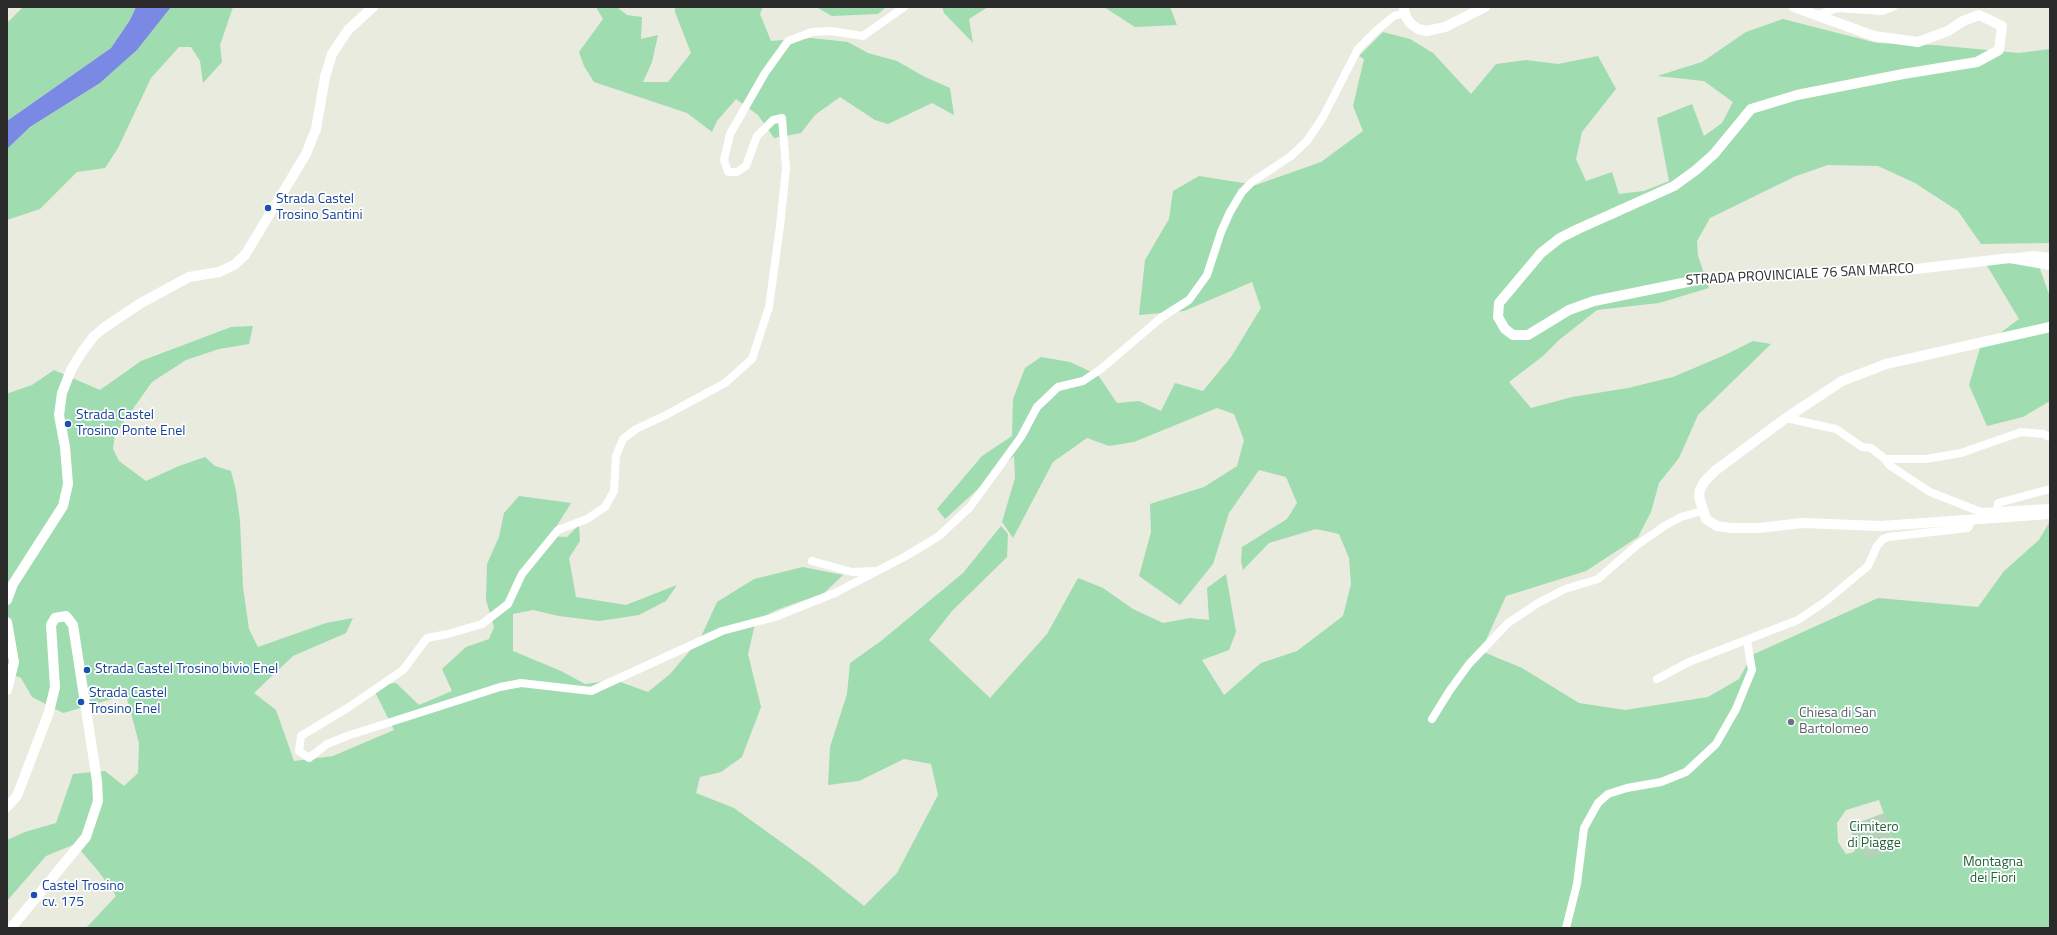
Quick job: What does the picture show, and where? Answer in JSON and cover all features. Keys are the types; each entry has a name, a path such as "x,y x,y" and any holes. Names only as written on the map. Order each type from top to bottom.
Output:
{"street":[{"path":"7,600 13,584 63,506 68,484 65,447 59,415 62,393 71,370 82,352 94,336 105,326 141,303 189,277 219,272 234,265 244,255 306,154 316,129 325,77 332,54 348,30 373,7"},
{"path":"904,7 864,36 830,31 812,32 788,41 765,73 730,134 724,160 728,172 737,172 746,166 757,136 773,120 782,118 786,168 780,226 769,307 752,359 725,383 666,415 636,429 623,440 616,456 614,491 606,507 587,519 558,530 522,574 508,604 482,624 448,634 427,638 403,670 301,736 299,751 309,758 327,744 347,736 500,687 521,683 591,691 722,631 775,617 834,593 939,536 970,507 1021,437 1036,407 1058,388 1083,381 1101,369 1162,317 1189,300 1207,275 1221,232 1230,212 1242,192 1252,182 1291,156 1307,141 1323,117 1358,49 1377,30 1404,10 1407,20 1414,27 1427,31 1445,27 1486,7"},
{"name":"STRADA PROVINCIALE 76 SAN MARCO","path":"1794,7 1874,36 1918,42 1948,31 1963,21 1979,14 2002,26 1999,50 1977,62 1903,74 1797,95 1751,109 1714,154 1696,170 1674,186 1560,238 1541,253 1501,298 1497,312 1502,326 1514,334 1528,335 1569,310 1594,301 1702,279 1847,271 1899,271 2010,258 2050,265"},
{"path":"1818,16 1837,8 1882,11 1893,7"},
{"path":"2010,258 2033,255 2050,258"},
{"path":"2050,327 1886,364 1842,381 1786,418 1716,470 1704,482 1700,490 1699,497 1702,511 1706,519 1712,524 1731,528 1760,528 1802,523 1881,526 2050,514"},
{"path":"1786,418 1836,429 1862,447 1871,448 1885,459 1889,465 1930,492 1981,512 2050,508"},
{"path":"1885,459 1926,459 1961,452 2021,432 2043,434 2050,437"},
{"path":"1997,511 1998,503 2050,490"},
{"path":"1432,719 1450,690 1469,664 1508,623 1538,603 1565,589 1598,579 1637,545 1666,525 1681,517 1702,511"},
{"path":"1657,679 1689,662 1798,620 1826,601 1868,566 1877,546 1883,539 1888,537 1968,528 1971,520"},
{"path":"812,561 852,572 877,571"},
{"path":"7,807 17,796 49,712 54,687 50,625 55,618 66,616 73,625 97,781 98,801 86,837 11,928"},
{"path":"7,622 14,662 7,690"},
{"path":"1566,928 1577,884 1584,828 1598,803 1608,794 1627,788 1661,782 1686,772 1716,744 1736,709 1752,670 1747,640"}],"green space":[{"path":"23,7 136,7 130,20 111,48 7,121 7,23"},
{"path":"171,7 233,7 220,45 222,62 203,83 200,61 191,47 179,47 151,78 118,148 105,168 77,172 40,209 7,220 7,149 30,127 100,83 137,50"},
{"path":"596,7 617,7 627,15 642,17 641,39 658,35 652,62 643,82 668,82 691,53 675,12 675,7 763,7 760,14 771,41 811,38 848,42 868,53 897,61 923,76 950,88 954,115 932,103 888,124 875,120 840,97 815,115 801,133 774,138 758,115 736,99 717,121 712,132 687,113 594,82 584,66 579,52 603,19"},
{"path":"816,7 886,7 878,14 832,16"},
{"path":"942,7 988,7 969,19 973,43 944,13"},
{"path":"1104,7 1170,7 1177,25 1135,27"},
{"name":"Montagna dei Fiori","path":"1783,19 1877,43 1934,45 2019,53 2050,49 2050,243 1981,244 1958,211 1915,183 1878,166 1828,165 1796,176 1710,218 1697,241 1698,256 1709,288 1659,303 1597,310 1559,340 1543,356 1509,382 1531,408 1572,397 1628,388 1673,377 1725,355 1753,341 1771,344 1698,415 1679,458 1659,483 1651,512 1638,537 1586,571 1506,596 1481,651 1522,668 1579,703 1625,710 1708,697 1739,679 1752,655 1878,598 1978,607 2004,571 2039,540 2050,521 2050,928 86,928 116,896 99,872 75,844 46,856 7,901 7,840 25,832 56,823 73,774 105,771 124,786 138,773 139,743 126,695 63,713 32,697 21,678 7,672 7,392 9,393 32,385 54,370 100,390 141,361 231,327 253,326 249,344 219,349 186,360 152,382 115,434 113,449 119,461 146,481 179,466 205,457 215,466 231,471 236,491 240,521 243,587 249,629 258,647 326,623 353,618 346,633 293,656 254,693 276,710 294,761 333,756 394,730 372,686 396,683 419,705 452,691 442,669 466,647 489,639 494,627 486,600 487,564 499,537 504,513 519,496 571,503 549,536 567,537 579,525 580,541 569,558 576,597 626,605 677,585 666,601 639,615 599,621 559,616 533,610 513,614 513,651 561,671 585,684 615,680 648,692 670,674 700,639 717,602 754,579 803,567 843,575 824,593 779,609 756,620 748,654 761,707 742,757 721,772 700,777 696,793 734,808 813,865 864,906 897,873 938,795 931,764 904,759 859,781 828,785 830,747 847,694 850,663 881,641 963,573 1001,526 1008,534 1007,557 952,611 929,640 990,698 1047,634 1078,578 1103,588 1133,609 1163,623 1190,618 1209,620 1207,588 1226,574 1236,632 1229,650 1202,660 1224,695 1261,663 1297,651 1343,616 1351,584 1349,558 1339,534 1316,529 1269,543 1243,570 1241,561 1242,547 1287,519 1297,503 1286,477 1259,470 1229,513 1213,564 1180,605 1139,576 1151,532 1150,504 1204,487 1237,466 1244,440 1234,414 1217,408 1134,442 1109,446 1087,438 1053,462 1013,538 1002,522 1015,478 1014,456 945,519 937,509 982,456 1012,436 1013,399 1025,368 1041,357 1070,362 1098,375 1117,403 1139,401 1161,411 1175,383 1203,391 1231,357 1261,308 1252,282 1184,311 1139,315 1145,260 1169,219 1173,191 1199,176 1256,185 1321,162 1363,131 1353,106 1364,59 1359,56 1383,32 1410,39 1433,53 1471,94 1496,64 1526,60 1558,64 1598,56 1616,89 1582,132 1576,159 1586,181 1612,172 1619,194 1644,191 1669,181 1657,118 1692,104 1704,136 1722,123 1733,102 1704,81 1657,76 1702,62 1746,32","holes":["1879,800 1896,848 1860,846 1856,847 1854,852 1846,854 1838,842 1837,823 1846,810"]},
{"path":"2007,261 2039,266 2050,297 2050,401 2023,417 1987,426 1969,385 1980,348 2019,319 1986,264"},
{"name":"Cimitero di Piagge","path":"1884,813 1896,848 1865,859 1860,846 1856,847 1849,826"}],"water":[{"path":"136,7 171,7 137,50 100,83 30,127 7,149 7,121 111,48 130,20"}],"place":[{"name":"Strada Castel Trosino Santini","path":"268,208"},
{"name":"Strada Castel Trosino Ponte Enel","path":"68,424"},
{"name":"Strada Castel Trosino bivio Enel","path":"87,670"},
{"name":"Strada Castel Trosino Enel","path":"81,702"},
{"name":"Chiesa di San Bartolomeo","path":"1791,722"},
{"name":"Castel Trosino cv. 175","path":"34,895"}]}
